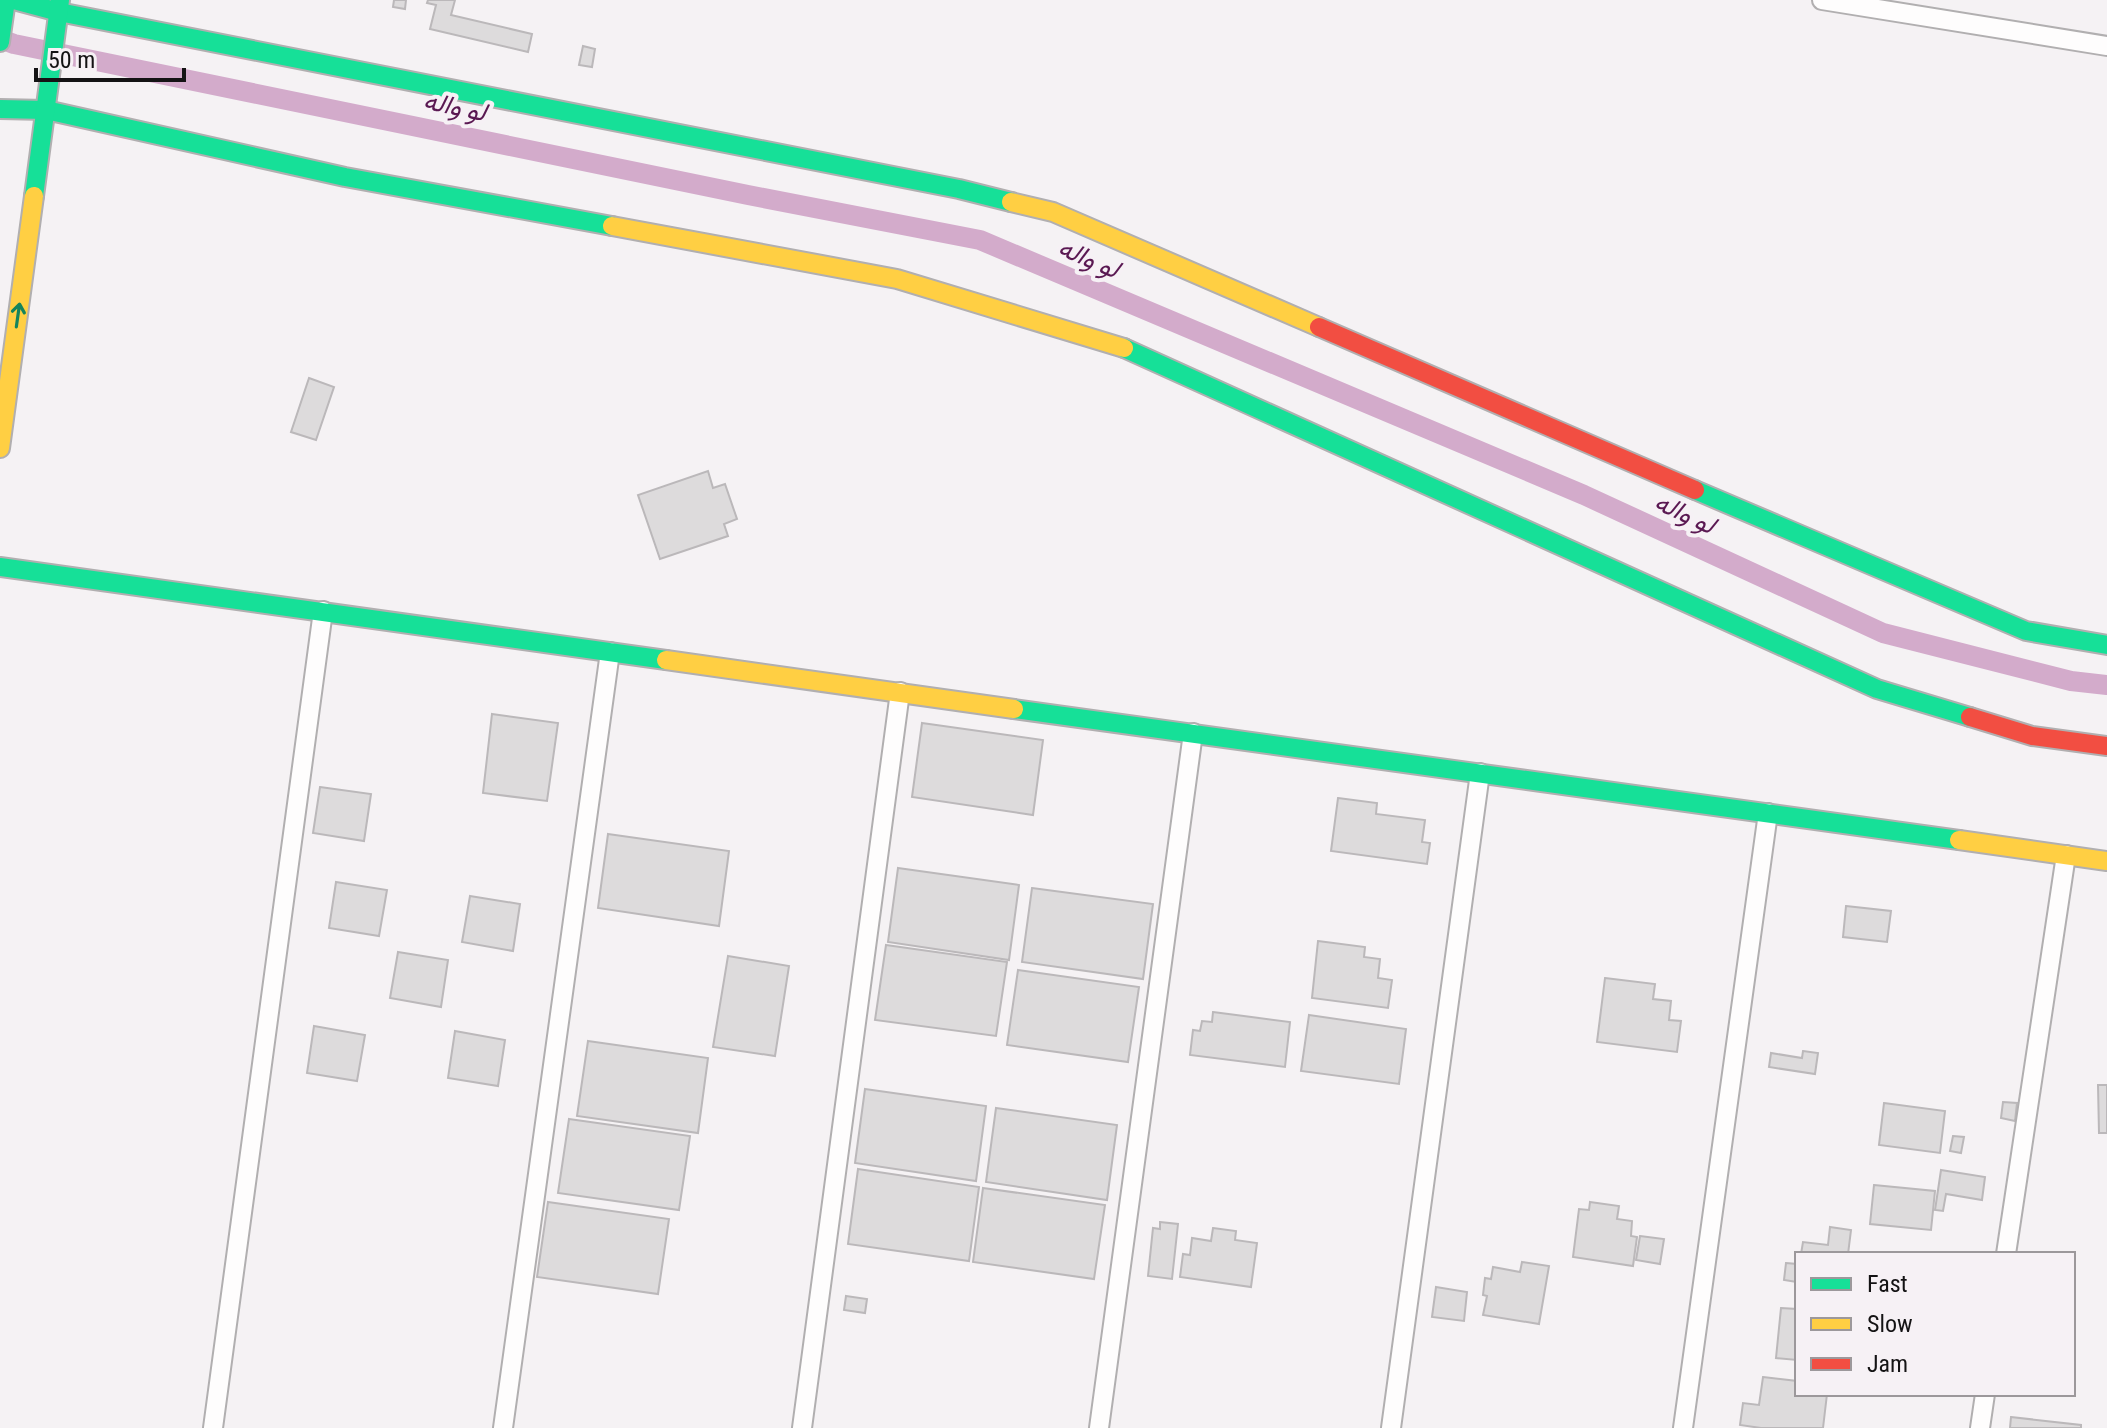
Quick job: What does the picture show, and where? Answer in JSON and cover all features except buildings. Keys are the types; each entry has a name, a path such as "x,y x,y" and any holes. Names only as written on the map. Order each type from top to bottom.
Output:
{"street":[{"path":"14,0 58,13 959,189 1053,212 2026,631 2107,645"},
{"path":"1822,0 2107,46"},
{"path":"0,42 5,8"},
{"path":"0,448 58,13"},
{"path":"0,109 47,101 345,177 897,279 1117,345 1877,689 2032,736 2107,746"},
{"path":"0,567 2107,861"},
{"path":"213,1428 323,611"},
{"path":"503,1428 610,652"},
{"path":"802,1428 900,692"},
{"path":"1099,1428 1193,733"},
{"path":"1391,1428 1480,773"},
{"path":"1683,1428 1768,813"},
{"path":"2006,1252 2066,855"},
{"path":"1980,1428 1985,1396"}],"waterway":[{"name":"لو واله","path":"0,39 748,195 980,240 1584,495 1883,633 2071,681 2107,685"}],"traffic: fast":[{"path":"0,42 6,0"},
{"path":"14,0 59,12 959,189 1011,202"},
{"path":"34,196 60,0"},
{"path":"0,109 46,110 345,177 612,226"},
{"path":"1124,348 1877,689 1970,717"},
{"path":"1695,490 2026,631 2107,645"},
{"path":"0,567 666,660"},
{"path":"1014,709 1959,840"}],"traffic: slow":[{"path":"0,448 34,196"},
{"path":"1011,202 1053,212 1319,327"},
{"path":"612,226 897,279 1124,348"},
{"path":"666,660 1014,709"},
{"path":"1959,840 2107,861"}],"traffic: jam":[{"path":"1319,327 1695,490"},
{"path":"1970,717 2032,736 2107,746"}]}
